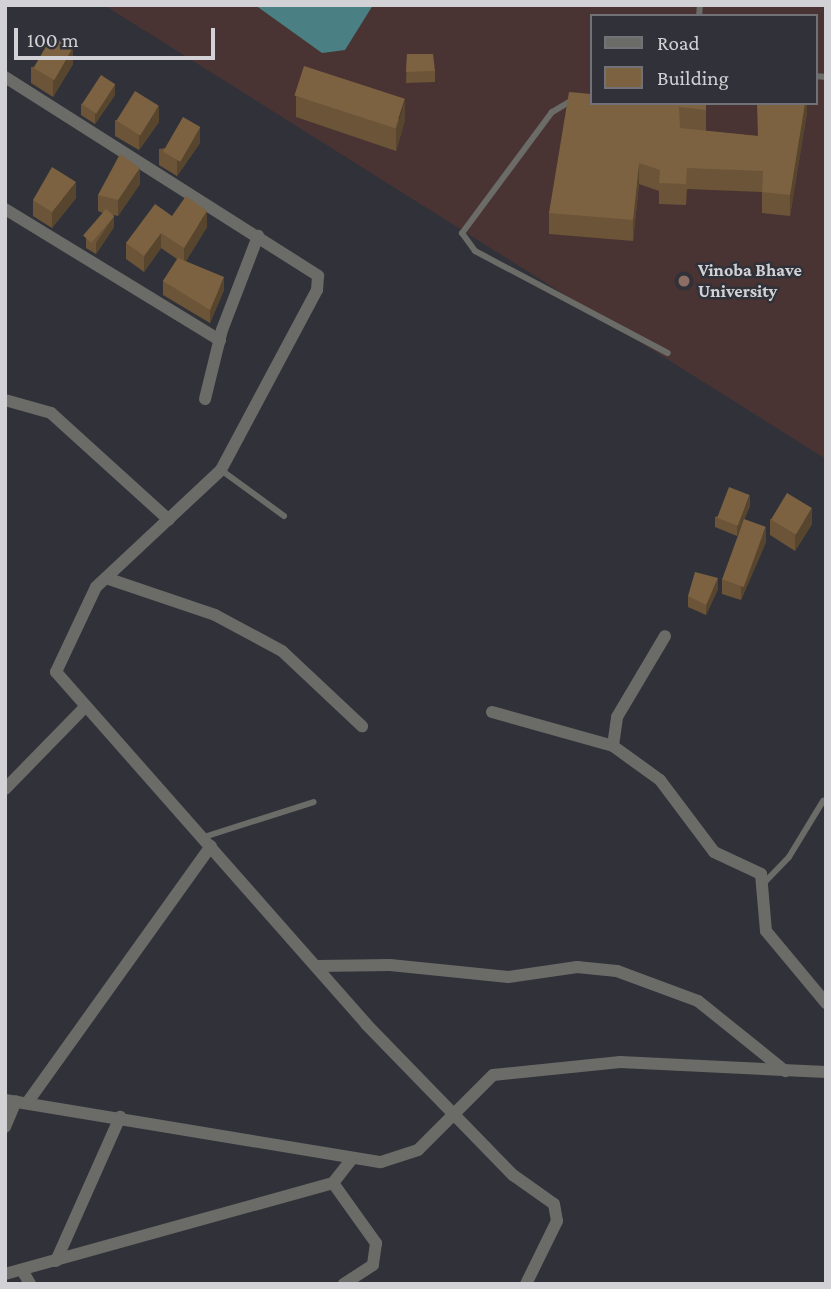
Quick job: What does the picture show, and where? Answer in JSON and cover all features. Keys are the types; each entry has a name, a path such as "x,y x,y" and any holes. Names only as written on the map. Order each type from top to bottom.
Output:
{"street":[{"path":"5,78 318,276 317,290 221,470 106,578 86,601 55,672 84,708 318,967 513,1175 559,1211 526,1284"},
{"path":"5,209 220,340"},
{"path":"205,399 220,340 258,236"},
{"path":"5,400 51,413 169,520"},
{"path":"106,578 215,615 282,651 362,726"},
{"path":"613,746 617,717 665,636"},
{"path":"5,789 84,708"},
{"path":"492,712 613,746 660,780 714,852 761,874 763,884 759,905 766,931 826,1003"},
{"path":"5,1127 16,1101 207,842"},
{"path":"318,967 390,965 496,976 578,967 617,971 698,1000 785,1071"},
{"path":"16,1101 381,1163 418,1150 453,1109 493,1075 603,1062 826,1072"},
{"path":"56,1261 120,1117"},
{"path":"5,1274 332,1183 352,1159"},
{"path":"332,1183 377,1254 373,1265 344,1284"},
{"path":"22,1270 30,1284"}],"lane":[{"path":"584,97 552,112 462,233 475,251 668,353"},
{"path":"221,470 285,516"},
{"path":"763,884 789,857 823,801"},
{"path":"207,842 314,802"}],"shaded area":[{"name":"Vinoba Bhave University","path":"104,5 826,5 826,459"}],"water":[{"path":"255,5 373,5 345,50 322,53"}],"building":[{"path":"52,36 73,48 54,80 34,68"},
{"path":"407,54 433,54 435,71 406,72"},
{"path":"304,66 405,99 395,128 294,95"},
{"path":"101,75 115,84 96,114 82,104"},
{"path":"135,91 159,106 140,136 116,121"},
{"path":"569,92 590,94 590,105 706,105 706,110 679,107 680,128 758,136 757,105 805,105 790,195 762,192 763,171 687,168 686,184 659,183 660,170 639,163 633,220 549,213"},
{"path":"183,117 200,127 180,162 163,152"},
{"path":"120,154 140,168 118,200 98,195"},
{"path":"52,167 76,182 52,212 33,200"},
{"path":"186,196 207,211 184,248 161,233 144,256 126,243 155,204 172,216"},
{"path":"106,209 114,216 91,243 83,235"},
{"path":"178,258 224,277 210,310 163,281"},
{"path":"729,487 750,495 738,526 717,518"},
{"path":"787,493 812,508 796,535 771,520"},
{"path":"744,519 766,527 744,587 722,579"},
{"path":"695,572 718,578 706,605 688,596"}],"place":[{"name":"Vinoba Bhave University","path":"684,281"}]}
